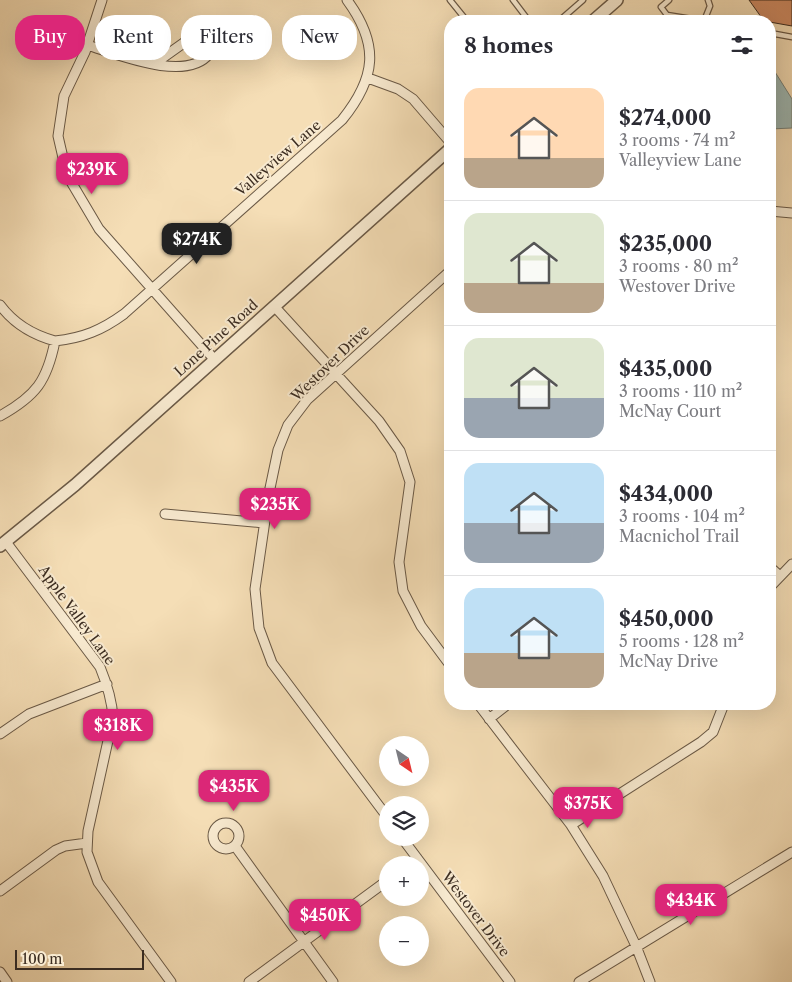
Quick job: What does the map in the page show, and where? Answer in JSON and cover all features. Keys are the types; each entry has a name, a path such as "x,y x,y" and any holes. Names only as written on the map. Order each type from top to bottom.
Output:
{"street":[{"path":"102,0 87,45 64,96 58,136 67,175 99,229 214,359"},
{"path":"346,0 363,28 368,47 368,78 398,89 413,100 444,135"},
{"path":"600,15 617,0"},
{"path":"87,45 164,68 181,67 198,62 209,54 208,42 203,37 192,37 154,64"},
{"name":"Valleyview Lane","path":"55,341 83,337 104,328 153,288 342,120 362,92 368,78"},
{"name":"Lone Pine Road","path":"3,544 75,485 444,154"},
{"path":"776,212 792,213"},
{"name":"Westover Drive","path":"379,806 272,663 259,628 255,589 264,523 278,450 288,424 308,400 444,276"},
{"path":"0,305 17,323 32,333 55,341 51,360 38,388 30,397 0,416"},
{"path":"274,306 379,421 400,451 410,482 399,562 403,591 421,626 444,657"},
{"path":"165,514 264,523"},
{"name":"Apple Valley Lane","path":"3,544 100,667 107,684 113,718 87,843 91,868 98,882 171,982"},
{"path":"776,580 792,564"},
{"path":"776,572 780,576"},
{"path":"0,734 29,714 107,684"},
{"path":"483,710 571,825 603,876 636,946 650,982"},
{"path":"489,718 500,710"},
{"path":"571,825 701,742 713,732 722,710"},
{"path":"0,891 56,850 65,846 87,843"},
{"path":"234,846 333,982"},
{"path":"579,982 792,852"},
{"name":"Westover Drive","path":"429,874 510,982"},
{"path":"249,982 379,887"},
{"path":"0,972 5,981"}],"lane":[{"path":"450,0 462,15"},
{"path":"513,0 524,15"},
{"path":"566,15 583,0"},
{"path":"667,15 661,7 669,0"},
{"path":"706,15 710,6 708,0"},
{"path":"776,34 792,37"}],"water":[{"path":"776,74 792,99 792,128 776,129"}],"building":[{"path":"749,0 792,0 792,26 776,23 776,15 760,15"}]}
